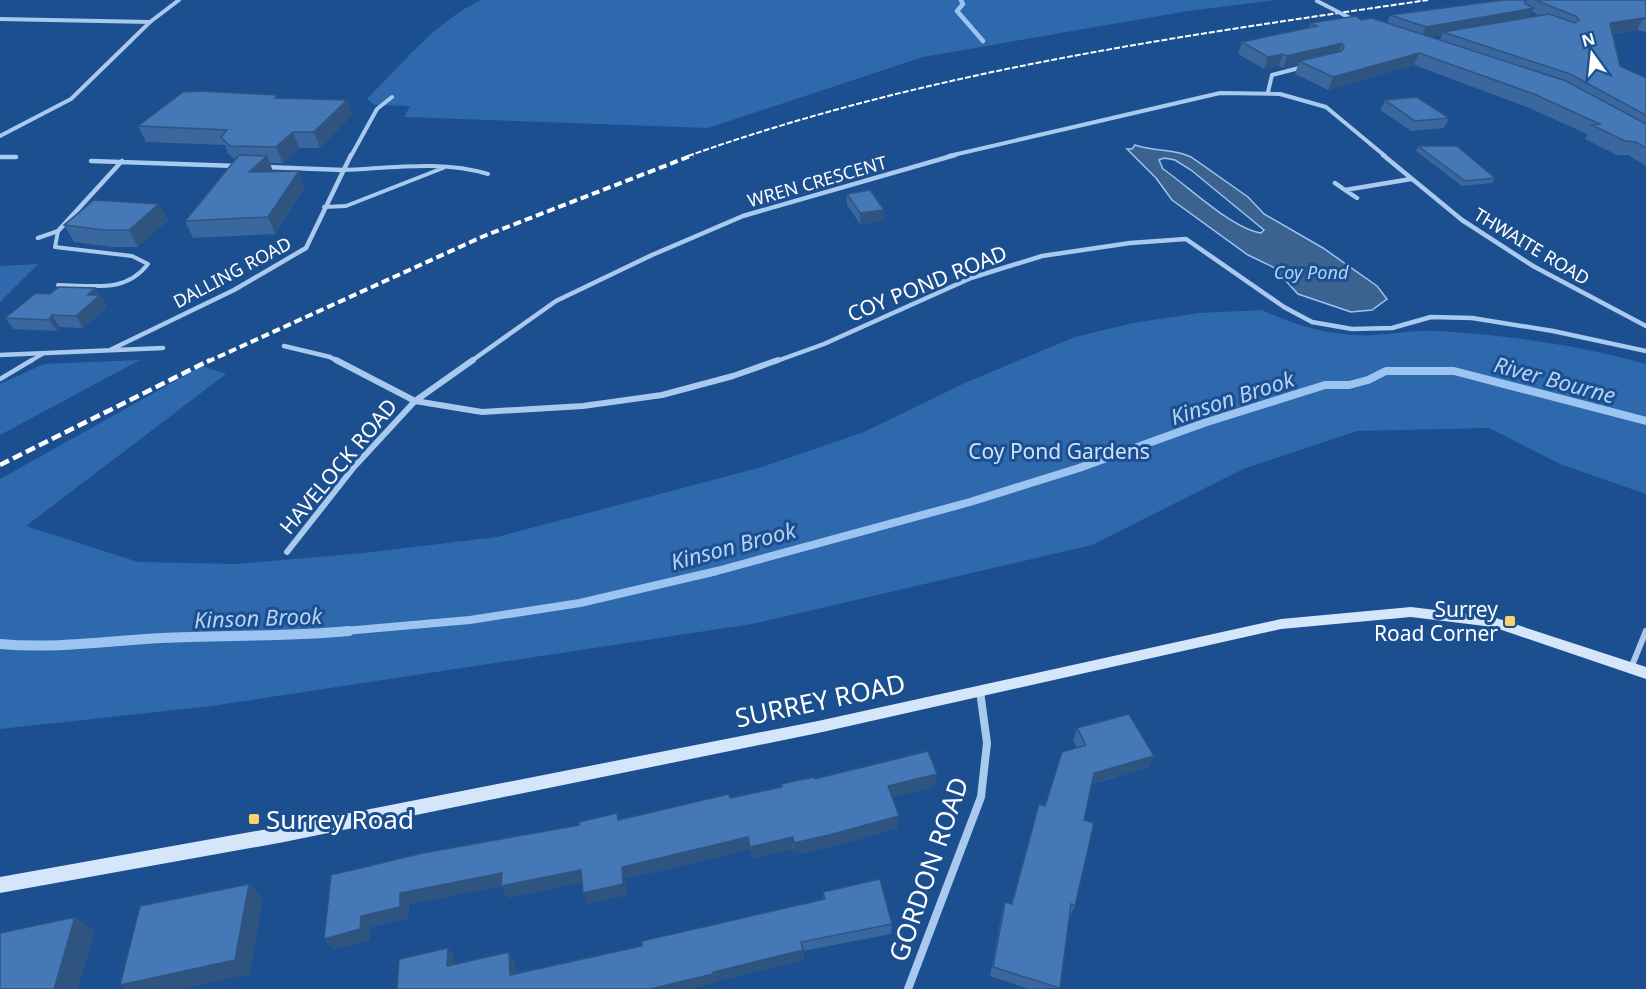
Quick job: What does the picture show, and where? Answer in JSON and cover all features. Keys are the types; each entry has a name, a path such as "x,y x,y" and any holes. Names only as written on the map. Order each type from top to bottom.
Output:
{"street":[{"path":"0,136 71,99 150,22 179,0"},
{"path":"1317,1 1359,23"},
{"path":"0,19 150,22"},
{"path":"1268,92 1272,75 1306,66"},
{"name":"THWAITE ROAD","path":"1268,92 1310,101 1331,111 1462,220 1524,261 1646,326"},
{"name":"WREN CRESCENT","path":"415,401 556,301 652,255 743,216 968,151 1220,93 1268,92"},
{"name":"DALLING ROAD","path":"110,350 234,290 306,248 324,207 377,109 392,97"},
{"path":"0,157 16,157"},
{"path":"91,161 238,166"},
{"path":"38,238 58,231 122,161"},
{"path":"261,167 343,170"},
{"path":"1345,190 1411,179"},
{"path":"1335,183 1357,198"},
{"name":"COY POND ROAD","path":"285,346 330,357 415,401 482,412 583,406 662,394 733,376 804,351 971,278 1042,256 1130,243 1186,239 1284,307 1312,322 1352,329 1392,328 1431,317 1472,318 1554,331 1646,351"},
{"path":"0,355 163,348"},
{"name":"HAVELOCK ROAD","path":"287,552 354,466 415,401"},
{"name":"SURREY ROAD","path":"0,885 284,834 807,729 1281,624 1411,612 1493,622 1646,673"},
{"name":"GORDON ROAD","path":"908,989 981,796 987,743 980,690"}],"lane":[{"path":"343,170 447,167 476,168 488,174"},
{"path":"324,207 346,206 447,167"},
{"path":"58,231 55,247 132,256 148,264 138,277 119,285 58,285"},
{"path":"0,379 44,353"},
{"path":"1631,668 1646,630"}],"green space":[{"path":"481,0 1277,0 1188,11 923,57 708,128 404,117 410,106 375,105 367,99 434,31"},
{"path":"38,264 0,302 0,266"},
{"name":"Coy Pond Gardens","path":"1262,310 1288,321 1344,334 1373,335 1429,331 1490,335 1569,346 1646,364 1646,494 1560,464 1489,428 1357,431 1243,469 1092,545 752,624 212,706 0,729 0,479 202,366 226,374 26,526 138,562 236,564 363,553 497,537 762,467 864,432 967,382 1075,337 1133,323 1199,313"},
{"path":"140,360 0,435 0,384 44,364"}],"water":[{"name":"Coy Pond","path":"1135,145 1177,152 1191,157 1248,197 1264,214 1323,248 1377,286 1387,299 1372,310 1351,312 1298,294 1273,267 1248,255 1172,200 1156,178 1127,149 1132,149","holes":["1164,158 1175,160 1191,170 1264,230 1261,233 1237,224 1163,169 1159,160"]}],"building":[{"path":"1503,0 1525,0 1525,4 1534,8 1426,27 1390,15"},
{"path":"1535,0 1646,0 1646,19 1610,23 1620,66 1646,78 1646,115 1570,74 1443,32 1549,14 1575,23 1579,20 1576,16"},
{"path":"1356,16 1361,20 1372,18 1566,81 1646,124 1646,148 1636,142 1625,141 1592,125 1600,124 1534,94 1419,53 1333,77 1299,61 1342,51 1344,47 1342,43 1287,56 1283,54 1268,57 1242,42 1317,26 1310,23"},
{"path":"183,92 277,95 275,98 347,100 314,132 293,132 276,147 230,146 221,137 227,130 138,126"},
{"path":"1417,97 1449,118 1415,121 1385,100"},
{"path":"1418,146 1457,146 1495,178 1465,181"},
{"path":"239,155 267,156 249,172 299,171 268,217 185,221"},
{"path":"870,190 884,210 860,213 847,194"},
{"path":"94,200 159,204 129,230 103,230 64,225"},
{"path":"59,287 95,288 88,295 100,295 76,316 52,315 49,320 5,318 36,293 50,294"},
{"path":"1129,714 1154,756 1094,773 1084,820 1094,823 1075,906 1071,904 1060,988 993,967 1005,902 1012,904 1039,804 1045,806 1062,752 1086,745 1077,728"},
{"path":"928,751 937,774 888,786 899,816 794,843 793,837 750,847 748,837 622,867 623,884 583,893 581,870 501,886 502,873 400,893 400,907 361,916 360,929 324,939 331,875 423,853 579,825 579,822 617,813 618,820 729,794 730,798 782,787 781,784 814,777 815,779"},
{"path":"880,879 892,924 801,942 803,950 650,989 397,989 399,959 448,948 447,966 509,952 510,975 642,946 642,941 825,899 823,892"},
{"path":"249,884 235,960 120,985 140,906"},
{"path":"75,917 54,989 0,989 0,933"}],"waterway":[{"name":"River Bourne","path":"961,0 963,4 957,11 983,41"},
{"name":"Kinson Brook","path":"333,632 470,620 580,603 717,571 970,502 1079,468 1204,423 1325,385 1349,385 1368,380 1386,371 1454,371 1646,421"},
{"name":"Kinson Brook","path":"0,644 60,645 161,638 349,631"}],"railway":[{"path":"688,156 779,126 962,79 1146,43 1428,0"},
{"path":"207,362 484,236 693,155"},
{"path":"0,465 210,360"}],"place":[{"name":"Surrey Road Corner","path":"1510,621"},
{"name":"Surrey Road","path":"254,819"}]}
